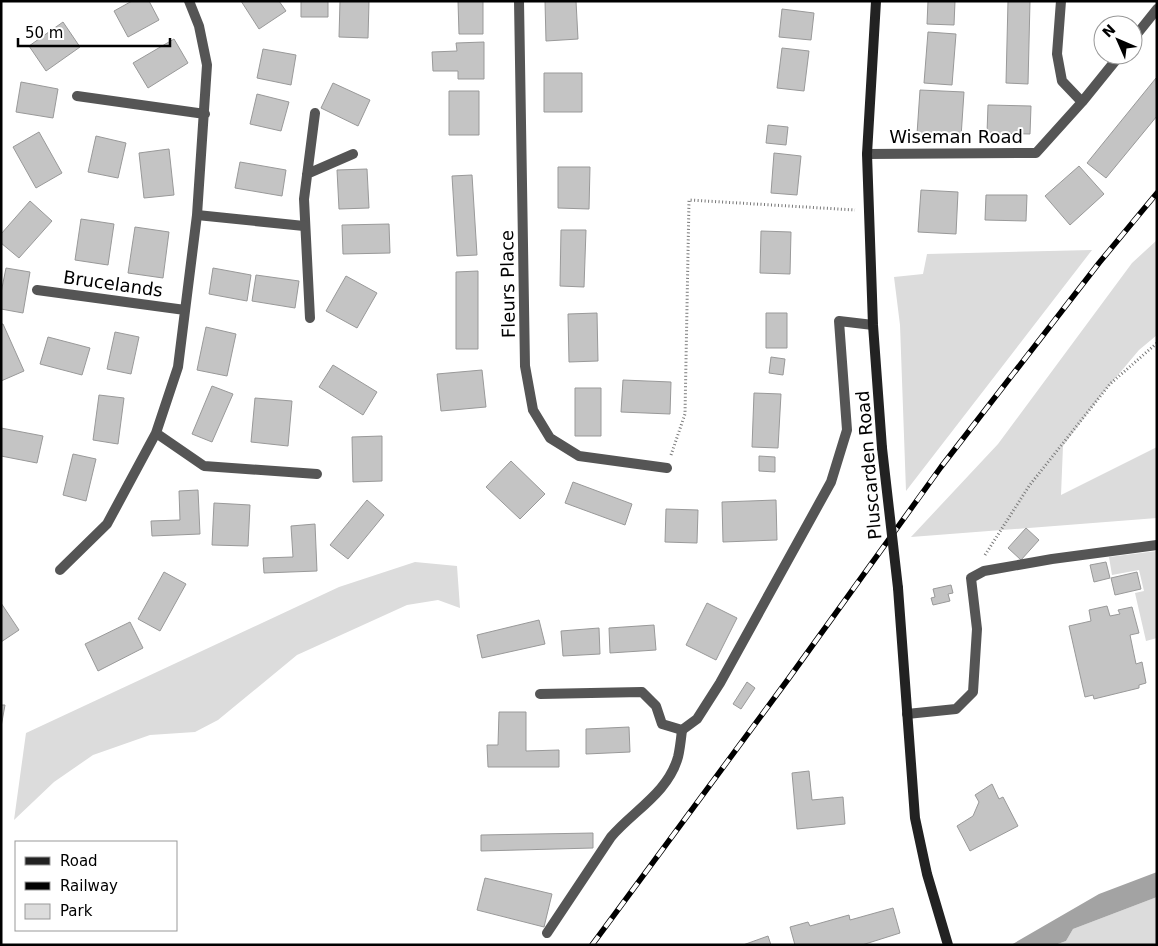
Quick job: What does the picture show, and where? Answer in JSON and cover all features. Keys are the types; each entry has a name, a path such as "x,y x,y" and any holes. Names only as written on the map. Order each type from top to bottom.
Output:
{"main road":[{"name":"Pluscarden Road","path":"876,1 867,154 873,325 882,448 898,588 915,818 927,874 948,945"}],"street":[{"name":"Brucelands","path":"60,570 107,524 156,434 178,367 197,215 207,65 199,26 189,1"},
{"name":"Fleurs Place","path":"520,1 525,366 533,410 550,438 579,456 667,468"},
{"path":"1061,1 1057,54 1062,82 1082,102"},
{"path":"1143,26 1157,9"},
{"name":"Wiseman Road","path":"867,154 1036,153 1082,102 1112,65"},
{"path":"77,96 204,114"},
{"path":"310,318 304,199 315,113"},
{"path":"307,174 353,154"},
{"path":"197,215 304,226"},
{"name":"Brucelands","path":"37,290 185,310"},
{"path":"547,933 611,837 622,824 657,794 668,779 678,758 682,730 697,719 720,683 831,482 847,430 839,321 873,325"},
{"path":"156,434 204,466 317,474"},
{"path":"907,714 956,709 973,692 978,629 971,578 984,571 1022,564 1157,545"},
{"path":"540,694 642,692 656,706 662,724 682,730"}],"path":[{"path":"667,468 685,414 689,200 869,210"},
{"path":"971,578 1030,486 1110,384 1157,343"}],"green space":[{"path":"1157,240 1157,335 1139,350 1102,394 1063,446 1061,495 1157,447 1157,518 911,537 998,444 1132,263"},
{"path":"1092,250 906,491 900,325 894,277 923,274 927,254"},
{"path":"1157,551 1157,638 1146,641 1135,593 1144,591 1139,570 1112,575 1109,557"},
{"path":"415,562 457,566 460,608 438,600 407,605 297,655 218,720 195,732 150,735 93,755 54,782 14,820 26,733 339,587"},
{"path":"1157,897 1157,945 1055,945 1066,941 1073,929"}],"shaded area":[{"path":"1157,872 1157,897 1073,929 1066,941 1055,945 1011,945 1099,894"}],"building":[{"path":"132,1 149,1 159,20 128,37 114,11"},
{"path":"241,1 279,1 286,11 259,29"},
{"path":"301,1 328,1 328,17 301,17"},
{"path":"340,1 369,1 368,38 339,37"},
{"path":"458,1 483,1 483,34 459,34"},
{"path":"545,1 576,1 578,39 546,41"},
{"path":"928,1 955,1 954,25 927,24"},
{"path":"1008,1 1030,1 1028,84 1006,83"},
{"path":"782,9 814,13 811,40 779,37"},
{"path":"63,22 80,47 46,71 29,46"},
{"path":"928,32 956,34 952,85 924,83"},
{"path":"174,39 188,63 148,88 133,63"},
{"path":"484,42 484,79 458,79 458,71 433,71 432,52 457,51 456,43"},
{"path":"782,48 809,51 804,91 777,88"},
{"path":"263,49 296,55 291,85 257,78"},
{"path":"544,73 582,73 582,112 544,112"},
{"path":"1156,78 1157,116 1106,178 1087,163"},
{"path":"21,82 58,89 53,118 16,112"},
{"path":"333,83 370,100 358,126 321,108"},
{"path":"920,90 964,92 961,137 917,134"},
{"path":"449,91 479,91 479,135 449,135"},
{"path":"257,94 289,102 281,131 250,124"},
{"path":"988,105 1031,106 1030,134 987,133"},
{"path":"768,125 788,127 786,145 766,143"},
{"path":"39,132 62,173 36,188 13,147"},
{"path":"96,136 126,143 118,178 88,172"},
{"path":"169,149 174,195 144,198 139,153"},
{"path":"774,153 801,156 797,195 771,193"},
{"path":"240,162 286,170 282,196 235,188"},
{"path":"1079,166 1104,194 1070,225 1045,196"},
{"path":"558,167 590,167 589,209 558,208"},
{"path":"367,169 369,208 339,209 337,170"},
{"path":"472,175 477,255 457,256 452,176"},
{"path":"921,190 958,192 956,234 918,232"},
{"path":"986,195 1027,195 1026,221 985,220"},
{"path":"30,201 52,221 19,258 1,243 1,234"},
{"path":"81,219 114,224 108,265 75,260"},
{"path":"389,224 390,253 343,254 342,225"},
{"path":"135,227 169,232 163,278 128,273"},
{"path":"561,230 586,230 584,287 560,286"},
{"path":"761,231 791,232 790,274 760,273"},
{"path":"6,268 30,272 23,313 1,309 1,293"},
{"path":"213,268 251,275 247,301 209,294"},
{"path":"478,271 478,349 456,349 456,272"},
{"path":"256,275 299,281 295,308 252,301"},
{"path":"346,276 377,293 357,328 326,311"},
{"path":"597,313 598,361 569,362 568,314"},
{"path":"766,313 787,313 787,348 766,348"},
{"path":"1,324 3,324 24,371 1,381"},
{"path":"206,327 236,334 227,376 197,370"},
{"path":"115,332 139,337 131,374 107,369"},
{"path":"48,337 90,348 82,375 40,364"},
{"path":"771,357 785,359 783,375 769,373"},
{"path":"333,365 377,392 363,415 319,387"},
{"path":"482,370 486,407 441,411 437,374"},
{"path":"623,380 671,382 670,414 621,412"},
{"path":"212,386 233,394 212,442 192,434"},
{"path":"575,388 601,388 601,436 575,436"},
{"path":"754,393 781,394 778,448 752,447"},
{"path":"99,395 124,398 118,444 93,440"},
{"path":"255,398 292,401 288,446 251,442"},
{"path":"1,428 43,436 37,463 1,456"},
{"path":"382,436 382,481 353,482 352,437"},
{"path":"73,454 96,459 86,501 63,495"},
{"path":"759,456 775,457 775,472 759,471"},
{"path":"511,461 545,494 520,519 486,487"},
{"path":"573,482 632,504 625,525 565,503"},
{"path":"198,490 200,534 152,536 151,521 180,520 179,491"},
{"path":"367,500 384,515 348,559 330,545"},
{"path":"776,500 777,540 723,542 722,502"},
{"path":"214,503 250,505 248,546 212,545"},
{"path":"666,509 698,510 697,543 665,542"},
{"path":"315,524 317,571 264,573 263,558 293,557 291,526"},
{"path":"1026,528 1039,540 1021,560 1008,548"},
{"path":"1106,562 1110,578 1094,582 1090,565"},
{"path":"164,572 186,584 160,631 138,619"},
{"path":"1137,572 1141,589 1115,595 1111,578"},
{"path":"951,585 953,593 948,594 950,601 933,605 931,598 935,597 933,589"},
{"path":"1,603 19,630 1,642"},
{"path":"707,603 737,618 716,660 686,645"},
{"path":"1107,606 1110,616 1120,614 1118,610 1132,607 1139,633 1130,635 1136,664 1142,662 1146,683 1139,685 1139,688 1094,699 1093,695 1085,697 1069,626 1091,621 1089,610"},
{"path":"539,620 545,644 482,658 477,635"},
{"path":"130,622 143,648 98,671 85,644"},
{"path":"654,625 656,650 610,653 609,628"},
{"path":"599,628 600,654 563,656 561,631"},
{"path":"747,682 755,688 741,709 733,704"},
{"path":"1,705 5,705 1,727"},
{"path":"499,712 526,712 526,751 559,750 559,767 488,767 487,745 498,745"},
{"path":"629,727 630,752 586,754 586,729"},
{"path":"809,771 812,800 843,797 845,824 797,829 792,773"},
{"path":"992,784 999,799 1003,797 1018,826 970,851 957,826 973,816 979,802 975,795"},
{"path":"593,833 593,848 481,851 481,835"},
{"path":"485,878 552,894 544,927 477,910"},
{"path":"893,908 900,933 862,945 795,945 790,927 808,922 810,926 849,915 850,920"},
{"path":"768,936 771,945 743,945"}],"railway":[{"path":"592,945 789,678 941,467 1099,263 1157,193"}]}
